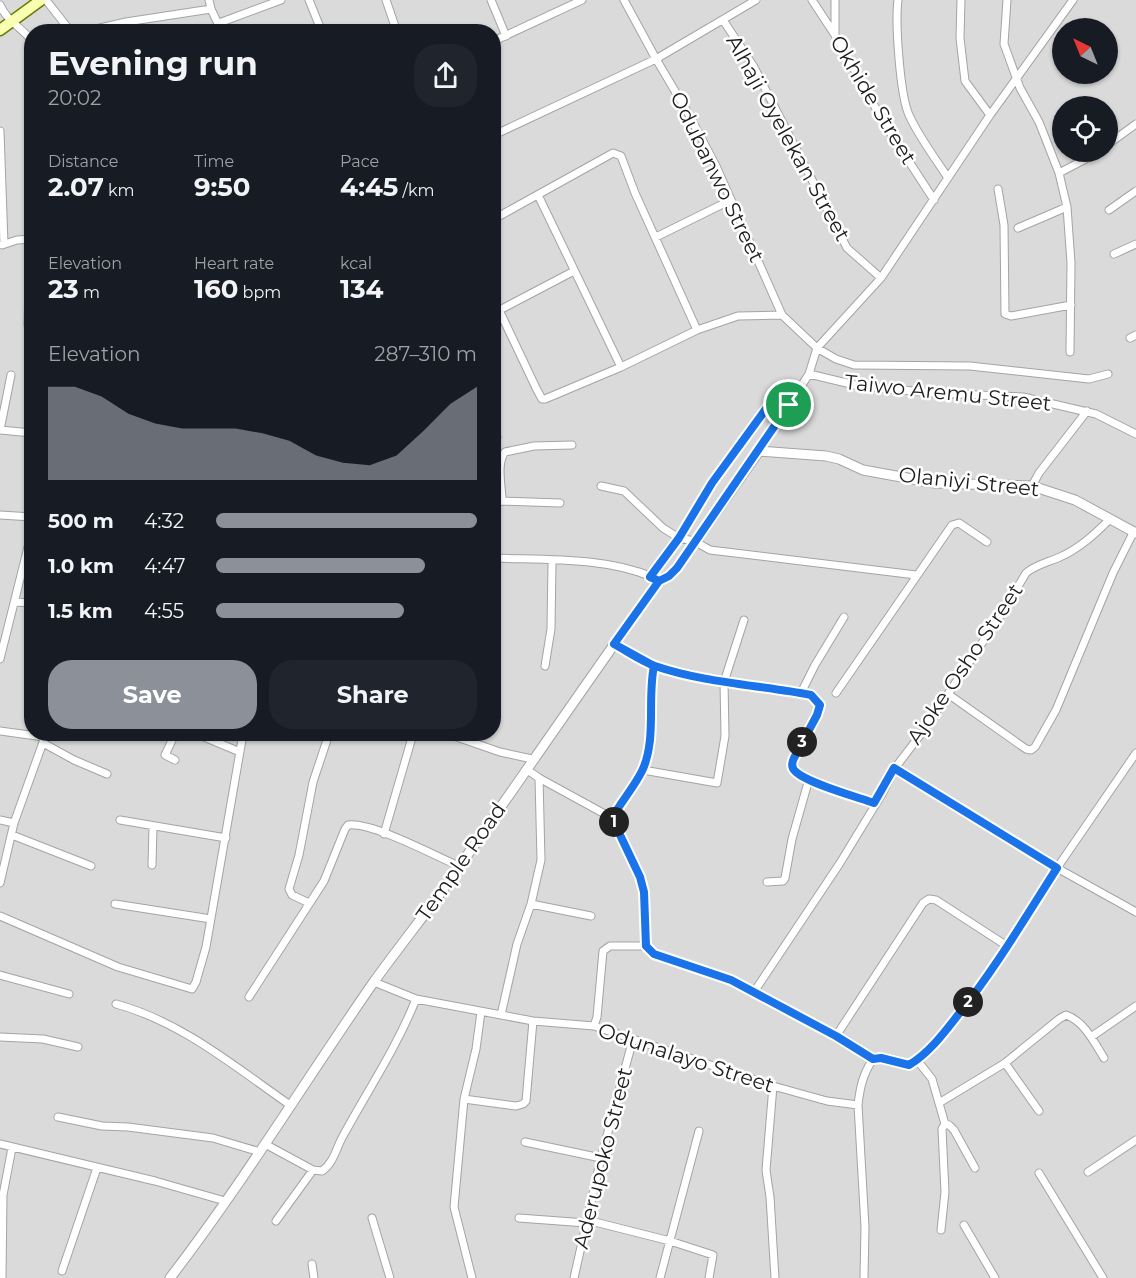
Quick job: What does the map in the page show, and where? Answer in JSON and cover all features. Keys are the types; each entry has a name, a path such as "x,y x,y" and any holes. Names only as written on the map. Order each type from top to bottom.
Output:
{"main road":[{"path":"0,30 40,0"}],"street":[{"path":"46,0 65,24"},
{"path":"209,0 219,23 281,0"},
{"path":"309,0 319,24"},
{"path":"386,0 394,24"},
{"path":"491,0 506,36"},
{"name":"Odubanwo Street","path":"624,0 688,113 731,200 783,315 817,350 854,365 969,366 1089,379 1108,374"},
{"path":"501,132 656,59 756,0"},
{"name":"Okhide Street","path":"812,0 835,35 884,123 934,200"},
{"path":"835,0 835,35"},
{"path":"898,0 904,97 909,114 948,178"},
{"path":"961,0 960,38 965,81 990,115"},
{"path":"1007,0 1004,44 1020,88 1039,122 1059,173 1067,207 1071,263 1070,352"},
{"path":"759,451 809,373 817,350 881,278 990,115 1073,0"},
{"path":"501,38 577,1"},
{"path":"0,5 10,21 24,31"},
{"path":"117,24 212,9"},
{"name":"Alhaji Oyelekan Street","path":"723,20 754,67 847,248 881,278"},
{"path":"1118,138 1136,124"},
{"path":"0,131 2,245 24,239"},
{"path":"501,215 613,153 618,154 621,156 635,193 697,330"},
{"path":"1059,173 1080,162"},
{"path":"998,189 1004,225 1005,314 1011,316 1071,305"},
{"path":"1109,210 1136,191"},
{"path":"538,195 621,367"},
{"path":"656,237 731,200"},
{"path":"1018,228 1067,207"},
{"path":"1114,254 1136,244"},
{"path":"501,309 574,272"},
{"path":"501,321 542,399 545,399 621,367 697,330 738,316 783,315"},
{"name":"Taiwo Aremu Street","path":"809,373 855,385 921,392 1023,397 1087,411 1136,434"},
{"path":"10,375 0,430 24,432"},
{"path":"650,577 679,538 712,483 771,402 776,399 789,405"},
{"path":"1032,486 1039,473 1087,411"},
{"path":"501,459 505,452 534,446 572,445"},
{"name":"Olaniyi Street","path":"759,451 826,456 863,470 933,483 1032,486 1061,494 1135,532"},
{"name":"Temple Road","path":"170,1278 266,1144 374,982 459,866 532,759 581,694 659,581 669,576 677,568 759,451"},
{"path":"501,484 502,501 560,503"},
{"path":"601,486 624,491 663,528 679,538 710,550 915,575"},
{"path":"0,514 24,516"},
{"name":"Ajoke Osho Street","path":"754,992 840,863 894,768 948,694 1026,573 1082,545 1110,519"},
{"path":"836,693 915,575 945,533 955,523 987,542"},
{"path":"948,694 1026,749 1031,750 1035,747 1056,710 1113,573 1135,532"},
{"path":"501,558 552,560 612,566 659,581"},
{"path":"545,666 551,628 552,560"},
{"path":"0,659 24,564"},
{"path":"15,602 24,603"},
{"path":"801,693 844,617"},
{"path":"643,770 717,783 725,736 724,682 744,620"},
{"path":"614,644 654,666 724,682 811,695 820,705 792,764 794,771 809,779 874,803"},
{"path":"612,818 643,770 650,731 654,666"},
{"path":"0,731 24,735"},
{"path":"0,883 14,823 43,741"},
{"path":"48,741 74,760 107,774"},
{"path":"172,741 165,755 175,760"},
{"path":"214,741 240,752"},
{"path":"0,916 118,967 189,990 194,987 206,947 242,741"},
{"path":"309,903 292,895 289,889 299,855 313,782 327,741"},
{"path":"384,834 411,741"},
{"path":"468,741 500,752 532,759"},
{"path":"526,768 612,818 640,877 644,892 646,946 654,954 731,980 836,1036 873,1059 881,1058 909,1065 940,1038 983,983 1057,868 1136,753"},
{"path":"894,768 1057,868 1136,912"},
{"path":"501,1015 517,944 531,904 541,860 539,777"},
{"path":"766,882 785,878 792,839 809,779"},
{"path":"0,820 14,823"},
{"path":"120,820 226,838"},
{"path":"249,997 324,881 348,825 370,828 459,866"},
{"path":"152,865 153,826"},
{"path":"12,836 91,866"},
{"path":"836,1036 916,913 929,899 936,900 1007,946"},
{"path":"115,904 211,919"},
{"path":"531,904 591,916"},
{"path":"594,1026 597,1017 603,951 610,946 646,946"},
{"path":"0,975 69,994"},
{"name":"Odunalayo Street","path":"374,982 416,999 533,1021 594,1026 773,1086 827,1101 858,1105"},
{"path":"266,1144 313,1170 322,1171 329,1167 342,1138 402,1033 416,999"},
{"path":"116,1004 137,1010 180,1029 290,1105"},
{"path":"1091,1037 1136,1006"},
{"path":"472,1278 454,1207 464,1099 476,1049 481,1012"},
{"path":"939,1103 1005,1063 1066,1015 1075,1018 1091,1037 1104,1058"},
{"path":"464,1099 516,1106 526,1101 533,1021"},
{"path":"0,1037 44,1039 78,1047"},
{"name":"Aderupoko Street","path":"574,1278 601,1158 633,1039"},
{"path":"864,1278 865,1227 858,1105 864,1072 873,1059"},
{"path":"917,1060 932,1079 945,1124 942,1129 945,1192 941,1230"},
{"path":"1005,1063 1039,1111"},
{"path":"773,1086 766,1170 775,1278"},
{"path":"58,1117 102,1126 128,1127 213,1138 260,1152"},
{"path":"945,1124 954,1130 975,1168"},
{"path":"660,1278 699,1131"},
{"path":"1088,1172 1136,1140"},
{"path":"525,1142 601,1158"},
{"path":"0,1144 155,1180 225,1201"},
{"path":"2,1278 3,1195 12,1148"},
{"path":"62,1271 97,1168"},
{"path":"276,1221 313,1170"},
{"path":"1039,1173 1103,1278"},
{"path":"372,1218 390,1278"},
{"path":"519,1218 587,1222 670,1241 713,1255 709,1278"},
{"path":"964,1225 994,1278"},
{"path":"312,1264 314,1278"}],"shaded area":[{"path":"0,0 1136,0 1136,1278 0,1278"}],"route":[{"path":"789,405 677,568 669,576 659,581 614,644 654,666 650,731 643,770 612,818 640,877 646,907 646,946 654,954 731,980 836,1036 873,1059 881,1058 909,1065 940,1038 983,983 1057,868 894,768 882,794 874,803 809,779 794,771 792,764 794,758 820,705 811,695 724,682 654,666 627,651 614,644 659,581 650,577 679,538 712,483 772,400 776,399 789,405"}]}
